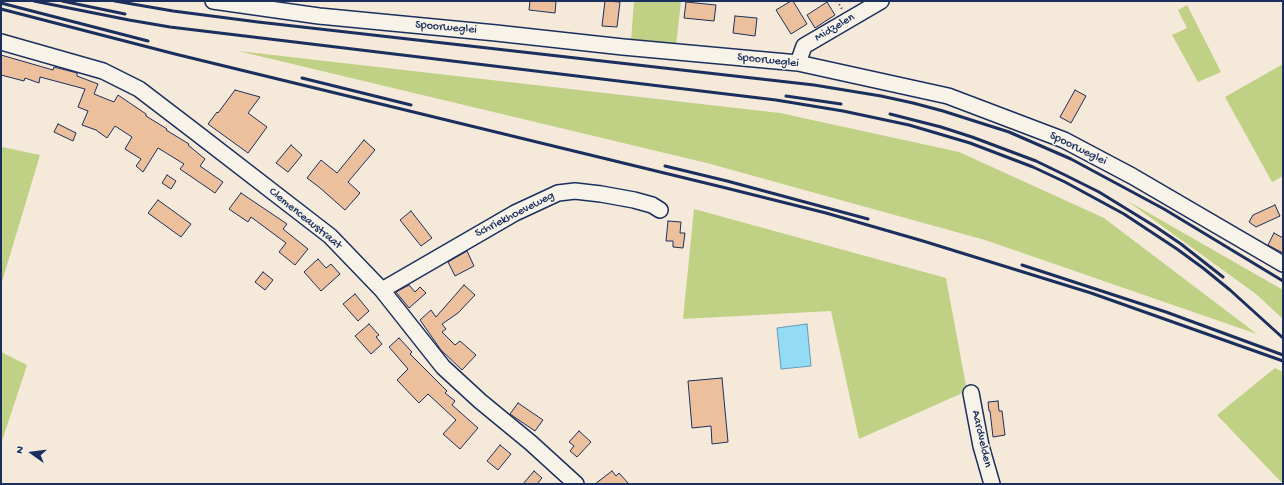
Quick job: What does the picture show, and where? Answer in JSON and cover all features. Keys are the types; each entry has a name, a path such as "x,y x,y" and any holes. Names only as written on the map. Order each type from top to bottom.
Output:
{"street":[{"name":"Spoorweglei","path":"212,1 319,16 798,63 948,96 1064,140 1132,176 1283,264"},
{"name":"Midzelen","path":"798,63 804,46 881,1"},
{"name":"Clemenceaustraat","path":"1,42 103,71 139,89 330,236 382,290 443,367 576,484"},
{"name":"Schriekhoeveweg","path":"382,290 515,213 558,193 575,191 601,194 634,200 652,205 660,210"},
{"name":"Aardvelden","path":"971,393 981,446 992,484"}],"green space":[{"path":"634,1 681,1 676,46 631,41"},
{"path":"1187,5 1221,72 1198,82 1172,35 1187,28 1178,10"},
{"path":"238,51 780,113 959,152 1104,218 1257,334 985,240 707,163"},
{"path":"1283,64 1283,176 1272,182 1225,97"},
{"path":"2,147 40,155 1,285 1,150"},
{"path":"1126,200 1283,290 1283,319 1256,294"},
{"path":"694,209 946,278 967,391 859,439 831,311 683,319"},
{"path":"1,352 27,365 1,444"},
{"path":"1275,368 1283,372 1283,484 1217,415"}],"water":[{"path":"807,324 811,366 781,369 777,328"}],"building":[{"path":"530,1 556,1 555,13 529,10"},
{"path":"605,1 620,2 617,27 602,26"},
{"path":"793,1 807,24 791,34 776,10"},
{"path":"686,2 716,5 714,21 684,18"},
{"path":"827,2 835,15 815,28 807,15"},
{"path":"735,16 757,18 755,36 733,33"},
{"path":"1,55 53,70 54,67 77,73 77,76 98,84 94,94 114,102 118,95 146,114 146,116 167,129 166,130 189,144 188,145 205,159 200,166 223,182 215,193 180,169 184,164 158,148 143,172 136,166 141,159 125,149 132,137 115,126 107,138 96,130 82,125 88,111 78,107 85,89 40,77 39,83 25,78 24,81 1,75"},
{"path":"235,90 260,97 248,113 267,127 248,153 208,124"},
{"path":"1075,90 1086,96 1071,123 1060,117"},
{"path":"58,124 76,133 73,141 54,132"},
{"path":"364,140 375,150 348,182 360,193 345,210 307,178 321,160 337,173"},
{"path":"291,145 302,155 288,172 276,163"},
{"path":"167,175 176,181 171,189 162,183"},
{"path":"241,193 287,224 283,229 308,249 295,265 279,252 286,243 251,217 248,222 229,209"},
{"path":"158,200 191,224 181,237 148,213"},
{"path":"1275,205 1280,216 1256,227 1249,222 1253,215"},
{"path":"411,211 432,238 421,246 400,220"},
{"path":"668,221 681,222 680,233 685,233 683,248 673,247 673,241 666,241"},
{"path":"1274,233 1283,238 1283,253 1268,245"},
{"path":"467,251 474,266 455,276 448,262"},
{"path":"318,259 326,268 331,264 340,274 321,291 304,272"},
{"path":"263,272 273,280 265,290 255,282"},
{"path":"409,285 415,292 420,287 426,293 409,308 396,292"},
{"path":"464,285 475,295 458,313 442,324 446,329 442,332 455,345 460,341 476,355 462,370 441,350 420,320 431,310 436,317"},
{"path":"355,294 369,311 358,321 343,304"},
{"path":"369,324 379,335 376,337 382,344 371,354 355,336"},
{"path":"399,338 412,352 410,354 447,391 445,393 455,401 452,405 478,428 460,449 443,434 456,420 428,394 419,403 397,380 408,369 389,347"},
{"path":"722,378 728,442 712,444 711,426 692,428 688,381"},
{"path":"998,401 999,411 1002,411 1005,435 993,437 988,402"},
{"path":"518,403 543,420 535,431 510,414"},
{"path":"579,431 591,442 577,457 570,451 574,446 569,442"},
{"path":"500,445 511,454 498,470 487,461"},
{"path":"534,471 542,478 537,484 523,484"},
{"path":"612,471 616,476 619,473 629,484 595,484"}],"railway":[{"path":"34,1 170,27 776,100 843,111 909,125 970,143 1033,167 1065,182 1124,214 1203,268 1230,290 1283,338"},
{"path":"62,1 125,14"},
{"path":"115,1 173,11 258,22 814,85 913,103 1009,132 1071,159 1164,209 1283,281"},
{"path":"1,3 148,41"},
{"path":"1,9 175,54 826,213 923,241 1091,293 1283,361"},
{"path":"302,78 411,105"},
{"path":"786,96 841,104"},
{"path":"890,114 941,127 972,137 1036,161 1067,176 1099,192 1156,227 1181,244 1223,277"},
{"path":"665,166 868,219"},
{"path":"1022,265 1166,312 1283,355"}]}
